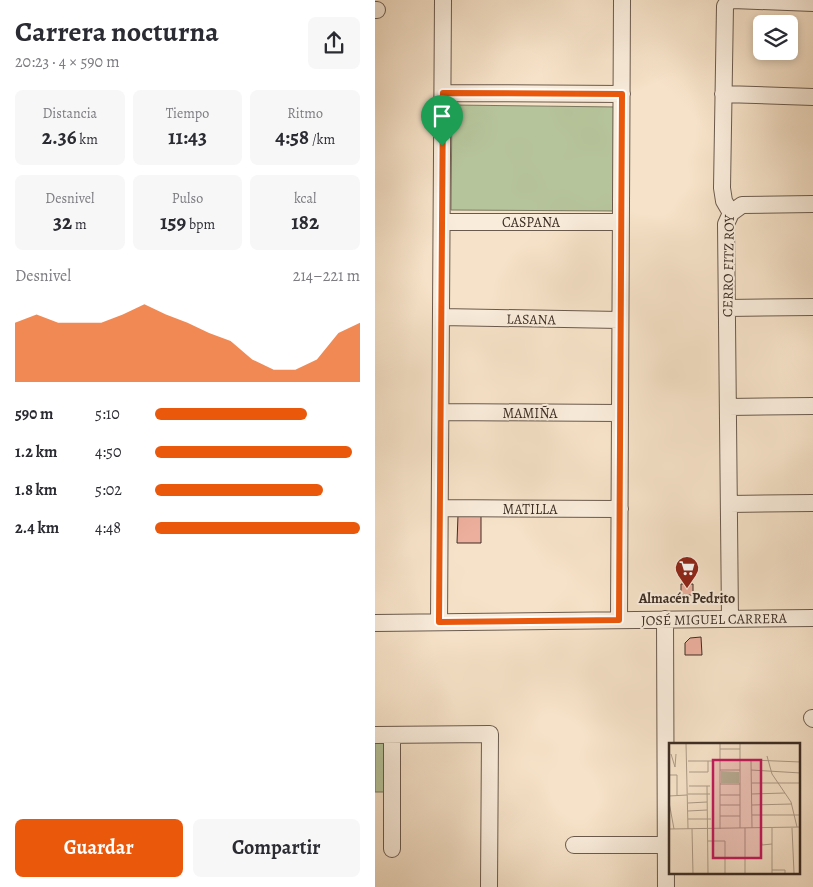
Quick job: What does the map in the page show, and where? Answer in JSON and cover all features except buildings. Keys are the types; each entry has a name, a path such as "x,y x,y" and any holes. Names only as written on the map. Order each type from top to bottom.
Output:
{"street":[{"path":"439,622 443,0"},
{"path":"619,620 622,0"},
{"name":"CERRO FITZ ROY","path":"730,619 726,224 731,213 724,201 722,188 724,9 726,3 733,0 813,3"},
{"path":"443,93 622,94"},
{"path":"723,94 813,97"},
{"path":"731,213 743,205 813,204"},
{"name":"CASPANA","path":"442,222 621,222"},
{"path":"727,308 813,307"},
{"name":"LASANA","path":"441,317 620,320"},
{"path":"728,407 813,406"},
{"name":"MAMIÑA","path":"441,412 620,414"},
{"path":"729,504 813,503"},
{"name":"MATILLA","path":"440,508 619,509"},
{"name":"JOSÉ MIGUEL CARRERA","path":"375,623 813,618"},
{"path":"665,620 666,887"},
{"path":"375,735 490,734 489,887"},
{"path":"392,735 392,849"},
{"path":"574,845 666,845"}],"green space":[{"path":"452,105 617,107 616,211 451,210"},
{"path":"375,740 388,740 389,792 375,792"}],"place":[{"name":"Almacén Pedrito","path":"687,589"}],"route":[{"path":"443,93 622,94 619,620 439,622 442,146 443,93"}]}
